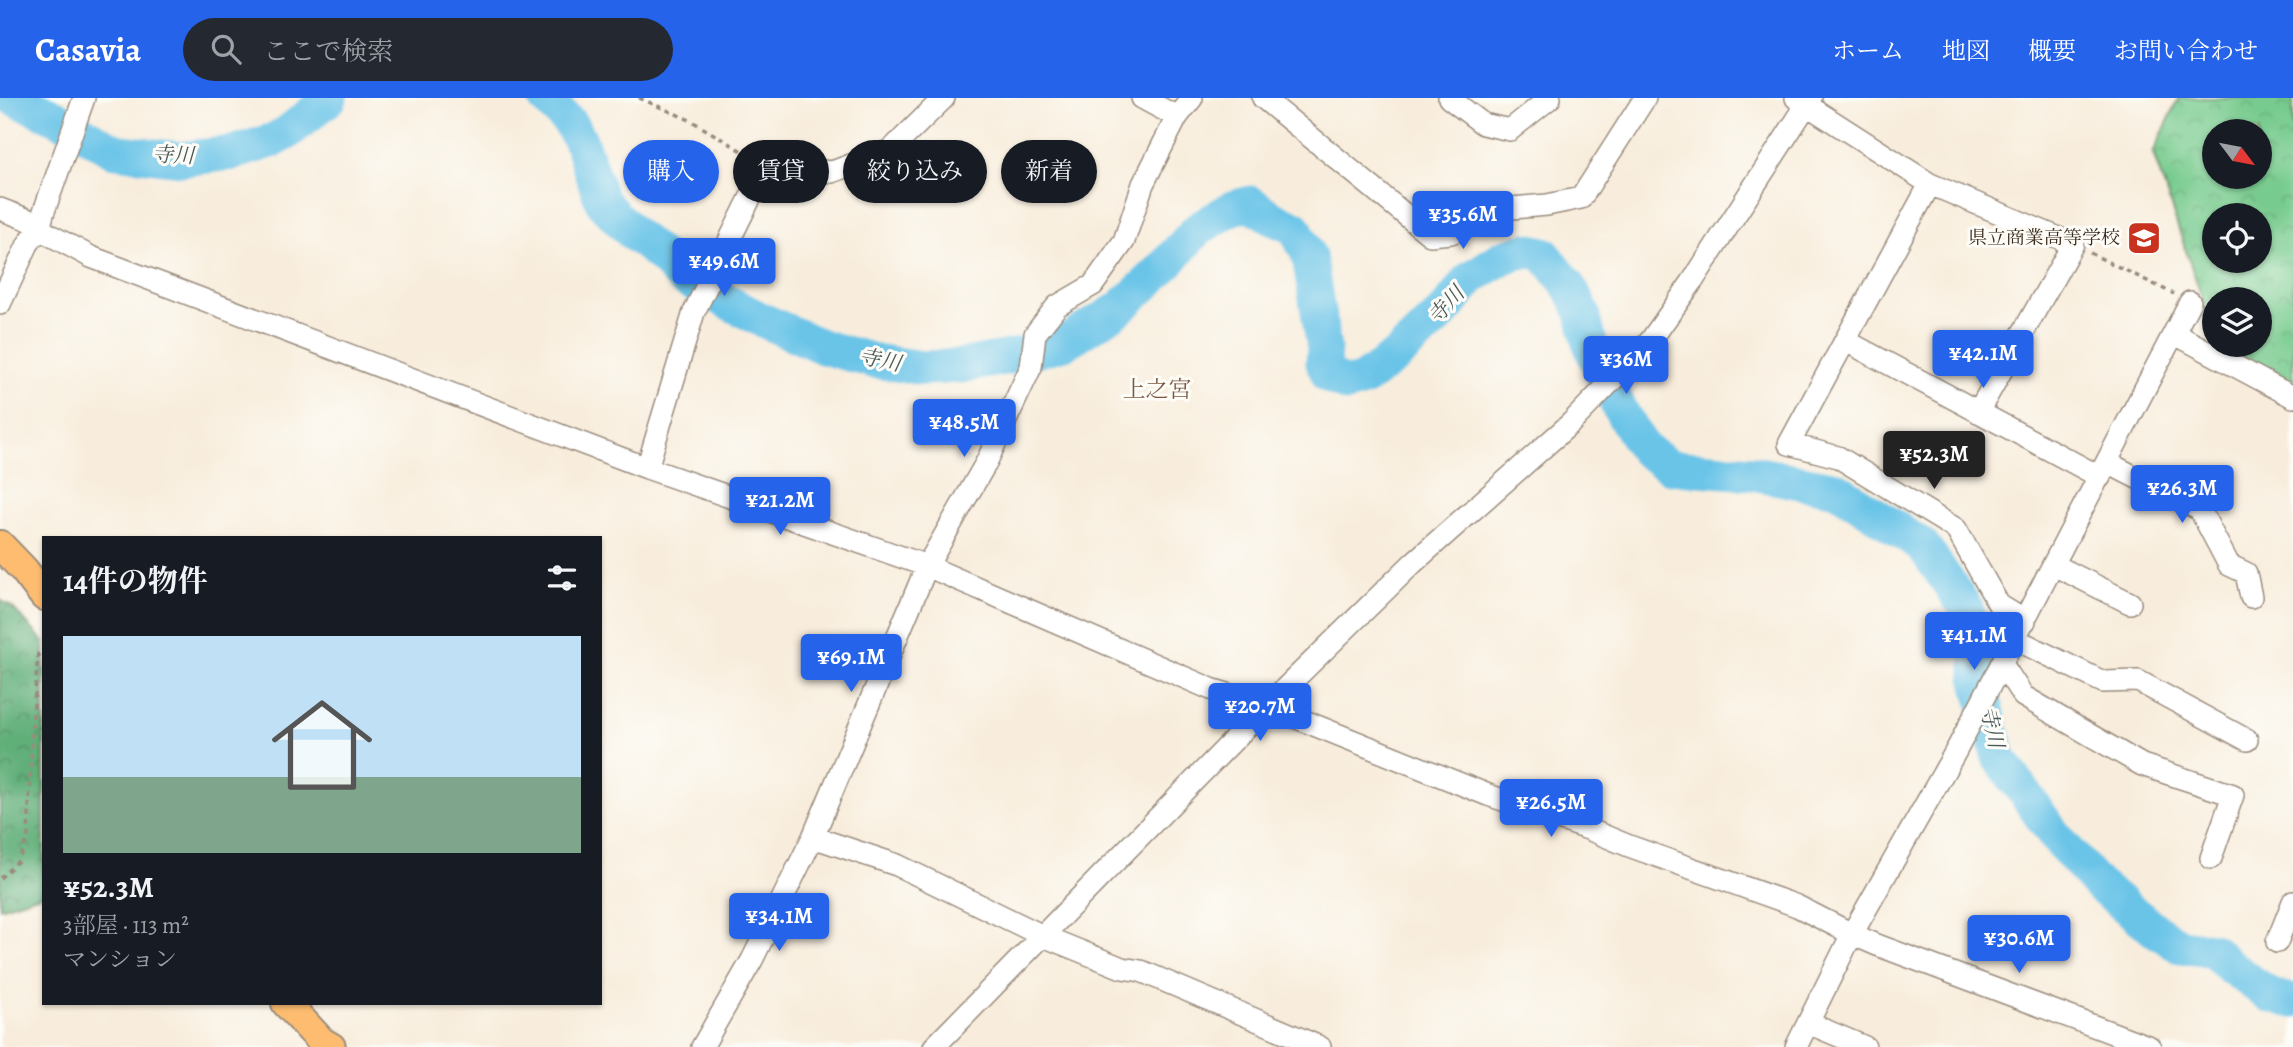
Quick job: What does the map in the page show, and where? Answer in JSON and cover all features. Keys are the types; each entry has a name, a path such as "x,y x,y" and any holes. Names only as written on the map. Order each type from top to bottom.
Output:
{"main road":[{"path":"0,545 42,593"},
{"path":"288,1005 322,1042 331,1047"}],"street":[{"path":"0,304 28,244 40,227 84,98"},
{"path":"829,172 891,150 944,98"},
{"path":"1142,98 1177,117"},
{"path":"702,1047 752,960 813,837 927,566 986,463 1031,367 1035,334 1056,306 1093,285 1124,241 1143,184 1177,117 1192,98"},
{"path":"1263,98 1430,235 1451,233 1513,208 1581,198 1645,98"},
{"path":"1449,98 1483,124 1510,130 1550,98"},
{"path":"934,1047 1267,706 1413,563 1571,423 1651,340 1692,282 1804,100 1930,184 2073,244 1978,412"},
{"path":"1930,184 1789,444 1838,457 1956,529 1999,606 2020,630 2103,682 2138,681 2247,740"},
{"path":"647,468 694,312 748,203"},
{"path":"0,209 30,220 50,235 90,257 647,468 927,566 1211,690 1267,706 1488,795 1797,906 1852,934 2098,1038 2147,1046"},
{"path":"1796,1047 1852,934 1970,724 2190,302"},
{"path":"2175,334 2293,397"},
{"path":"1846,341 1978,412 2104,470 2200,510 2229,565 2246,573 2251,597"},
{"path":"2054,565 2130,603"},
{"path":"2002,664 2023,696 2142,765 2233,795 2211,858"},
{"path":"813,837 897,865 1042,936 1122,968 1141,971 1320,1047"},
{"path":"2277,942 2293,902"},
{"path":"1808,1023 1865,1047"}],"path":[{"path":"639,98 691,120 733,146"},
{"path":"2073,244 2190,302"},
{"path":"0,878 19,860 28,836 32,728 38,654 42,652"}],"green space":[{"path":"2179,98 2293,98 2293,384 2241,357 2272,357 2272,287 2202,287 2202,298 2153,153"},
{"path":"0,600 13,608 42,640 42,895 0,908"}],"waterway":[{"name":"寺川","path":"13,98 55,117 115,151 180,159 233,153 274,140 287,133 330,98"},
{"name":"寺川","path":"545,98 569,122 580,140 602,202 684,279 760,319 823,347 874,361 923,368 960,366 1015,356 1064,343 1119,309 1158,273 1197,230 1232,208 1251,203 1272,218 1295,228 1309,256 1324,348 1323,363 1329,376 1347,385 1363,380 1396,356 1444,312 1471,278 1503,257 1526,250 1544,254 1570,287 1583,313 1597,361 1619,408 1644,449 1670,467 1753,473 1837,489 1923,546 1966,608 1978,659 1978,677 1999,757 2055,836 2098,885 2157,931 2180,946 2212,950 2229,966 2271,996 2293,1001"}],"place":[{"name":"県立商業高等学校","path":"2144,238"}],"district":[{"name":"上之宮","path":"1157,389"}]}
